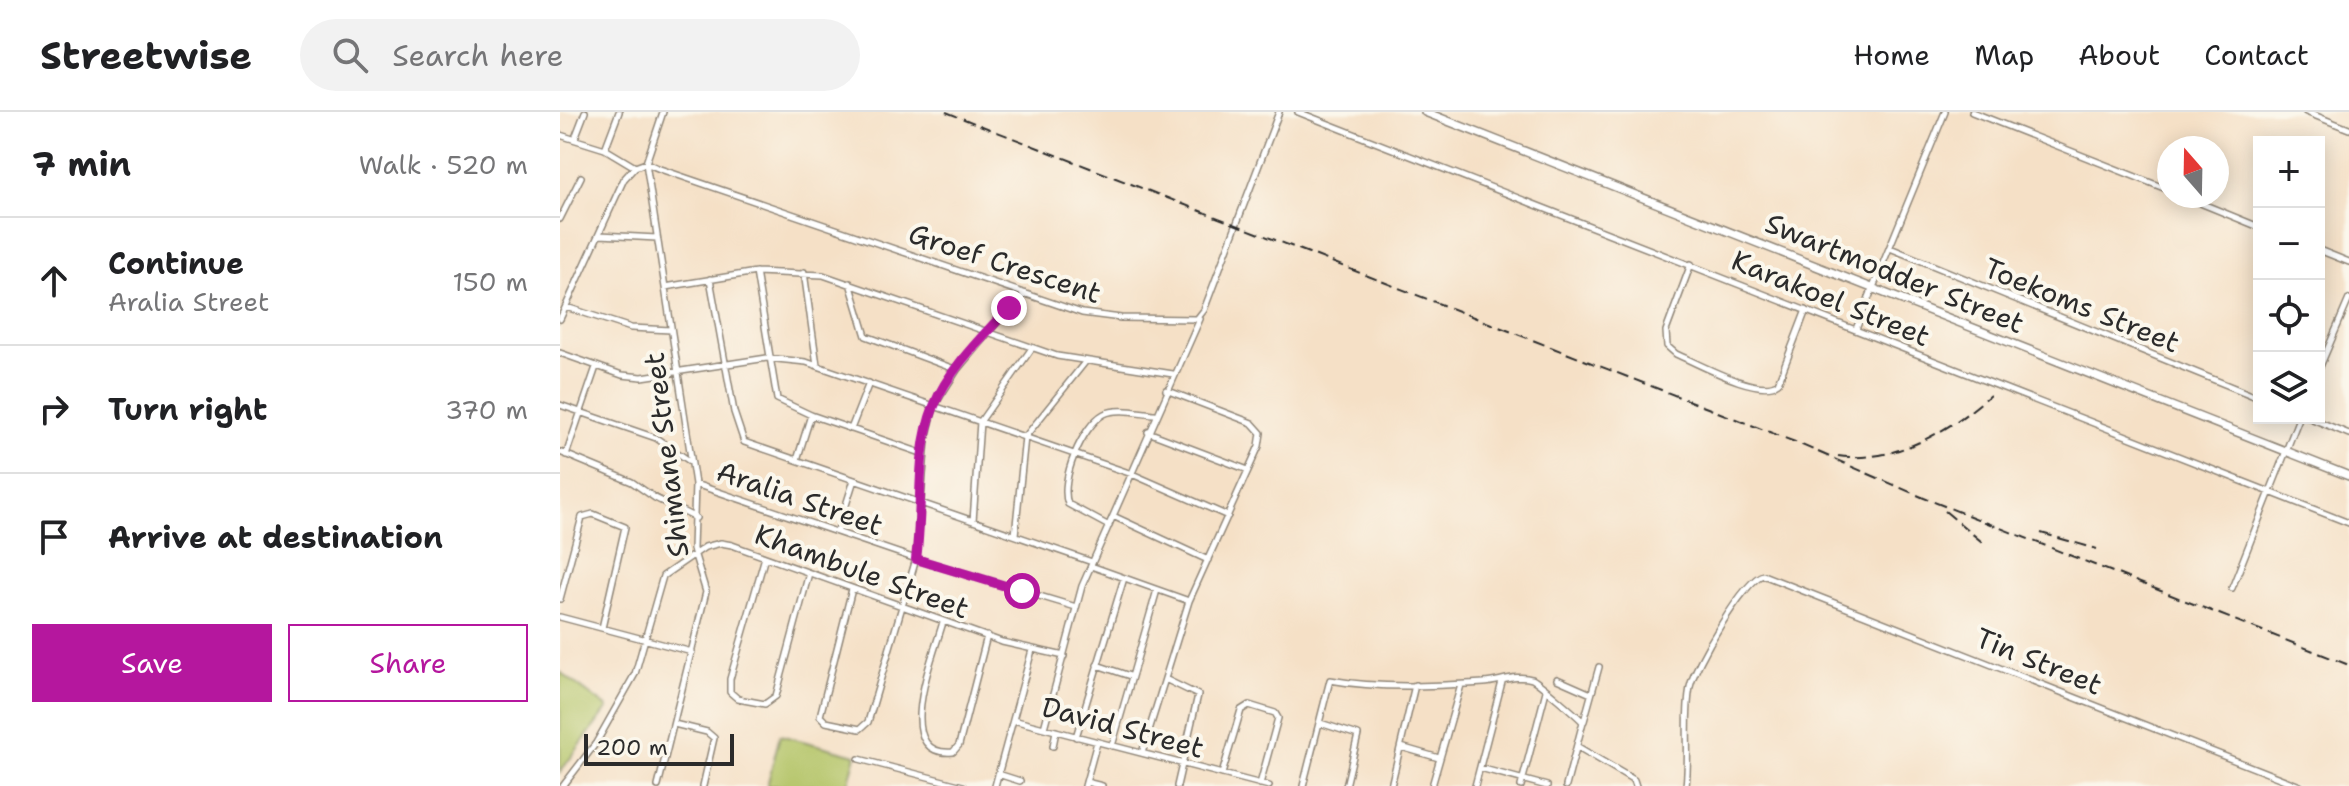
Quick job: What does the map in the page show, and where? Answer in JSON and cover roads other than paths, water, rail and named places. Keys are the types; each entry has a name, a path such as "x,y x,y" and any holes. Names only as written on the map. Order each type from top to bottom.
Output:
{"main road":[{"name":"Swartmodder Street","path":"1425,112 2349,476"}],"street":[{"path":"575,138 585,112"},
{"path":"605,149 619,112"},
{"path":"560,319 624,179 635,167 646,163 663,112"},
{"path":"1044,728 1076,607 1091,564 1201,316 1279,112"},
{"name":"Karakoel Street","path":"1298,112 2349,523"},
{"path":"1856,329 1945,112"},
{"path":"1972,112 2157,185"},
{"path":"2306,112 2349,129"},
{"path":"560,135 605,149 635,167"},
{"name":"Shimane Street","path":"646,163 695,484 694,554 706,597 658,786"},
{"name":"Groef Crescent","path":"646,163 1082,313 1171,320 1201,316"},
{"path":"560,219 581,177"},
{"path":"2212,208 2253,225"},
{"path":"600,235 657,238"},
{"name":"Toekoms Street","path":"1890,248 2253,396"},
{"path":"2325,252 2349,262"},
{"path":"1691,264 1666,331 1667,346 1676,354 1751,386 1767,389 1778,383 1806,310"},
{"path":"665,287 756,272 804,272 850,283 1032,348 1086,361 1173,374"},
{"path":"756,272 777,399 811,415 924,454"},
{"path":"804,272 817,365"},
{"path":"710,279 741,439 1015,535 1189,601"},
{"path":"850,283 866,336 957,370"},
{"path":"852,589 820,713 826,722 860,729 867,726 916,559 924,454 934,406 957,370 1027,293"},
{"path":"2325,355 2349,299"},
{"path":"566,307 631,328 671,330"},
{"path":"973,521 980,422 1032,348"},
{"path":"560,353 632,376 770,358 817,365 1132,474 1228,516"},
{"path":"1015,535 1025,437 1086,361"},
{"path":"596,367 563,454 632,482 655,498 696,518"},
{"path":"851,429 869,383"},
{"path":"1142,753 1189,601 1261,439 1256,426 1166,390"},
{"path":"560,405 656,438 691,463"},
{"path":"1109,526 1068,504 1065,491 1073,453 1103,415 1114,411 1155,414"},
{"path":"797,460 811,415"},
{"path":"2232,588 2297,424"},
{"path":"2325,424 2349,434"},
{"path":"1148,432 1248,470"},
{"path":"838,530 854,480"},
{"name":"Aralia Street","path":"695,484 916,559 1076,607"},
{"path":"560,599 582,517 593,514 625,527 602,628"},
{"path":"1113,516 1208,560"},
{"path":"563,786 596,743 635,674 663,576 705,547 694,537"},
{"name":"Khambule Street","path":"705,547 727,544 943,622 1032,650 1064,656"},
{"path":"765,557 730,679 730,692 738,699 765,704 776,696 809,573"},
{"name":"Tin Street","path":"1686,786 1693,676 1739,594 1752,579 1763,575 2300,786"},
{"path":"1076,737 1124,578"},
{"path":"1112,746 1157,590"},
{"path":"560,617 692,652"},
{"path":"943,622 917,718 924,740 937,750 953,752 959,745 987,636"},
{"path":"995,786 1032,650"},
{"path":"1097,665 1130,676"},
{"path":"1566,786 1599,667"},
{"path":"1303,786 1330,680 1381,686 1461,685 1529,678 1583,722"},
{"path":"1165,679 1198,694 1198,705 1177,786"},
{"path":"1557,679 1591,694"},
{"path":"1475,786 1502,682"},
{"path":"1391,786 1415,685"},
{"path":"1432,786 1461,685"},
{"path":"1522,782 1548,692"},
{"path":"1222,774 1243,707 1254,706 1277,716 1260,784"},
{"name":"David Street","path":"1013,720 1269,786"},
{"path":"1320,723 1358,735 1346,786"},
{"path":"674,724 707,732 714,738 703,786"},
{"path":"1053,746 1056,731"},
{"path":"1097,742 1086,784 1102,786"},
{"path":"1401,747 1439,758"},
{"path":"1578,747 1634,780 1636,786"},
{"path":"859,759 963,786"},
{"path":"1480,768 1522,782 1547,786"},
{"path":"998,774 1020,781"}],"railway":[{"path":"946,112 1795,442 1924,498 2349,665"},
{"path":"1838,456 1880,455 1920,442 1957,421 1990,395"},
{"path":"1945,511 1982,542"},
{"path":"2041,533 2097,549"}]}
